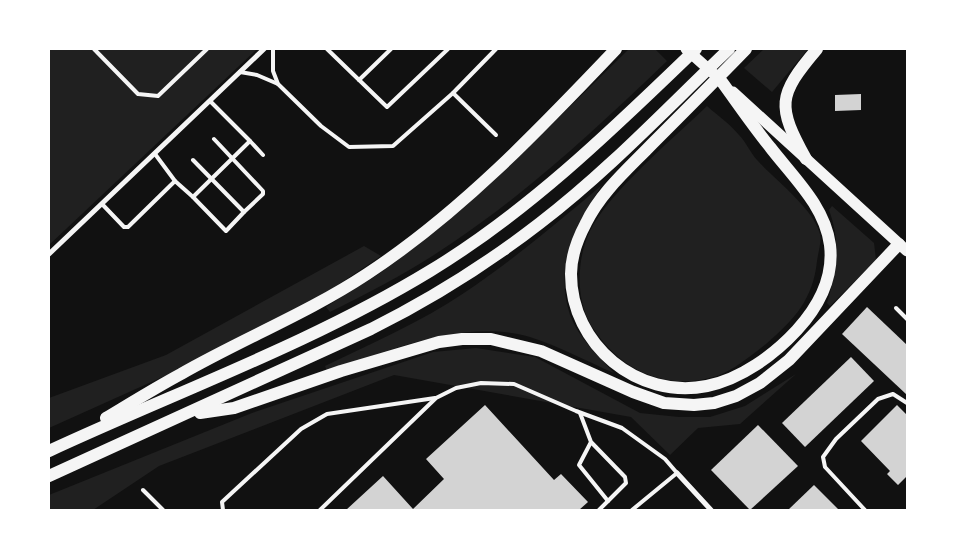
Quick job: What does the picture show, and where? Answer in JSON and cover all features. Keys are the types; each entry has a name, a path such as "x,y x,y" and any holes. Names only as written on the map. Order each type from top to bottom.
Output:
{"highway":[{"path":"52,449 182,373 309,309 391,258 460,203 616,49"},
{"path":"52,449 319,330 430,271 531,200 618,123 696,49"},
{"path":"49,476 186,415 393,318 474,270 541,222 586,183 730,49"},
{"path":"722,82 751,115 808,195 824,224 830,244 830,264 819,302 811,314 773,351 748,369 722,382 694,388 668,388 630,375 606,357 582,324 576,307 571,273 579,238 591,213 607,189 746,49"},
{"path":"806,159 788,125 785,110 787,90 800,69 817,49"},
{"path":"186,415 234,408 341,371 439,342 462,339 491,339 541,351 633,392 664,403 694,405 714,403 736,396 760,383 789,360 903,247"}],"main road":[{"path":"686,49 722,82"},
{"path":"751,115 806,159 903,247"}],"street":[{"path":"49,254 264,49"},
{"path":"677,472 711,510"}],"lane":[{"path":"94,49 138,94 158,96 207,49"},
{"path":"273,49 273,72 278,84"},
{"path":"327,49 387,107 448,49"},
{"path":"359,80 391,49"},
{"path":"240,72 257,75 278,84 321,126 349,147 394,146 453,93 496,49"},
{"path":"453,93 496,135"},
{"path":"210,101 263,155"},
{"path":"155,154 175,181 226,230 263,194 263,190 214,139"},
{"path":"193,197 250,141"},
{"path":"193,160 244,212"},
{"path":"102,204 124,227 128,226 175,181"},
{"path":"896,308 907,319"},
{"path":"320,510 436,398 456,388 481,383 514,384 580,413 622,428 665,460 677,472 632,510"},
{"path":"864,510 824,467 823,457 836,439 878,399 894,394 907,403"},
{"path":"222,510 222,502 301,429 327,414 436,398"},
{"path":"580,413 591,442 625,477 626,484 599,510"},
{"path":"591,442 579,465 608,501"},
{"path":"143,490 163,510"}],"shaded area":[{"path":"49,49 257,49 49,245"},
{"path":"629,49 655,49 667,61 564,156 481,223 407,271 330,312 326,307 391,266 460,210"},
{"path":"764,49 808,49 772,92 744,68"},
{"path":"707,106 728,123 757,160 802,205 816,224 820,234 820,247 815,274 807,297 794,317 766,344 736,366 717,376 698,380 679,381 662,379 629,365 602,341 591,325 582,303 580,265 590,231 599,215 627,182"},
{"path":"602,185 584,215 570,246 566,262 566,297 570,315 578,331 614,373 562,349 530,337 505,332 479,331 427,339 327,371 325,366 414,323 448,304 517,254"},
{"path":"832,206 874,243 876,260 830,306 827,303 836,256 835,234 829,210"},
{"path":"364,246 381,256 308,305 178,370 49,428 49,398 166,355"},
{"path":"476,348 535,357 640,413 679,417 710,417 745,406 796,374 740,424 698,428 670,455 631,417 394,375 159,466 93,510 49,510 49,495 252,413 433,352"}],"building":[{"path":"861,94 861,110 835,111 835,95"},
{"path":"867,307 907,345 907,395 842,334"},
{"path":"851,357 874,381 805,447 782,423"},
{"path":"485,405 554,480 561,474 588,502 579,510 346,510 383,476 413,509 444,479 426,459"},
{"path":"897,405 907,415 907,476 898,485 887,474 890,471 861,441"},
{"path":"758,425 798,466 750,510 711,470"},
{"path":"814,485 839,510 788,510"}]}
